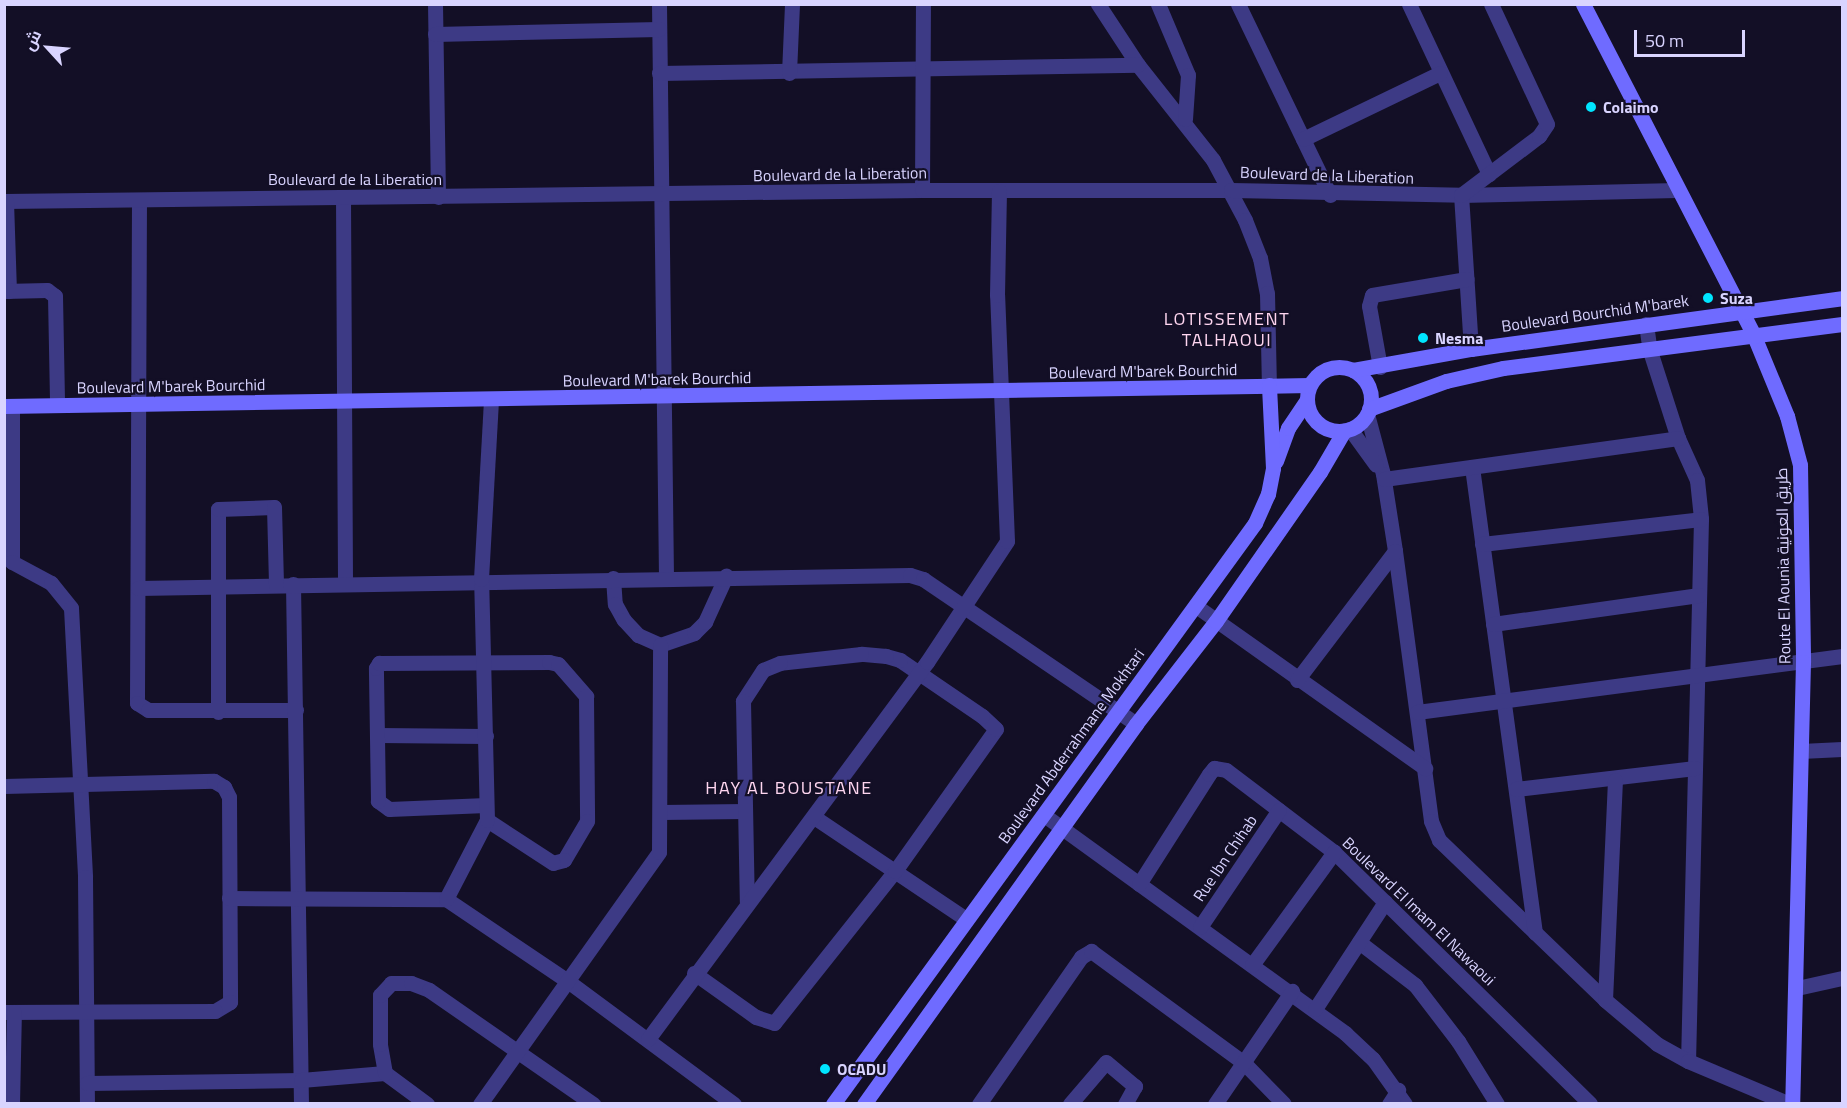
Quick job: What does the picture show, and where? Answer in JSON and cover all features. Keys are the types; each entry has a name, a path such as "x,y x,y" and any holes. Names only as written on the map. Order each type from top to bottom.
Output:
{"main road":[{"name":"Route El Aounia طريق العونية","path":"1583,4 1754,336 1787,416 1800,465 1802,751 1797,988 1791,1104"},
{"name":"Boulevard Bourchid M'barek","path":"1353,370 1498,345 1740,310 1842,298"},
{"path":"864,1104 1136,724 1216,621 1347,430 1368,412 1446,381 1503,368 1650,351 1842,324"},
{"path":"1498,345 1503,368"},
{"path":"1273,468 1288,428 1309,393 1329,369 1353,370 1370,391 1368,412"},
{"name":"Boulevard M'barek Bourchid","path":"8,406 1269,386 1309,393"},
{"name":"Boulevard Abderrahmane Mokhtari","path":"833,1104 1255,523 1268,494 1273,468 1269,386"},
{"path":"1309,393 1318,423 1347,430"}],"street":[{"path":"435,4 438,197"},
{"path":"659,4 664,196 663,397 666,577"},
{"path":"789,73 792,4"},
{"path":"922,190 923,4"},
{"path":"1098,4 1138,65 1185,119 1231,190 1260,258 1267,293 1269,386"},
{"path":"1158,4 1188,75 1185,119"},
{"path":"1238,4 1330,195"},
{"path":"1409,4 1489,174"},
{"path":"1471,349 1461,195 1539,136 1547,124 1491,4"},
{"path":"435,34 659,29"},
{"path":"659,73 922,71 1138,65"},
{"path":"1303,139 1440,73"},
{"name":"Boulevard de la Liberation","path":"5,201 664,196 922,190 1231,190 1330,195 1461,195 1677,190"},
{"path":"648,1039 747,902 814,817 918,674 1007,541 997,295 999,191"},
{"path":"342,197 346,402 345,583"},
{"path":"139,200 139,706 148,710 218,712 296,710"},
{"path":"5,201 7,291 46,290 55,296 57,405"},
{"path":"1380,367 1369,306 1372,294 1467,279"},
{"path":"1646,324 1650,351 1678,438 1697,480 1701,519 1688,1061"},
{"path":"446,899 487,813 482,579 491,400"},
{"path":"8,406 8,564 51,583 71,608 88,1014 87,1104"},
{"path":"1368,412 1383,477 1395,551 1431,821 1440,840 1605,1000 1658,1044 1688,1061 1791,1104"},
{"path":"1347,430 1383,477"},
{"path":"1383,477 1678,438"},
{"path":"1473,466 1536,933"},
{"path":"218,712 217,511 268,504 277,513 276,585"},
{"path":"1482,544 1701,519"},
{"path":"1297,680 1395,551"},
{"path":"138,588 482,579 910,575 964,608 1136,724"},
{"path":"613,578 615,604 624,620 638,635 660,645 694,633 705,621 726,576"},
{"path":"292,584 296,710 301,1104"},
{"path":"1493,624 1700,596"},
{"path":"1196,606 1297,680 1425,768"},
{"path":"480,1104 569,982 659,852 661,812 660,645"},
{"path":"694,974 756,1017 774,1023 895,871 996,729 982,716 900,660 861,654 780,663 763,670 743,701 747,902"},
{"path":"1417,712 1842,656"},
{"path":"380,663 558,664 587,701 587,821 564,860 553,863 487,813 382,807 378,801 378,735 376,668 380,663"},
{"path":"378,735 486,736"},
{"path":"1802,751 1842,749"},
{"name":"Boulevard El Imam El Nawaoui","path":"1139,884 1209,774 1214,768 1226,770 1334,852 1590,1104"},
{"path":"1516,789 1616,780 1695,768"},
{"path":"1605,1000 1616,780"},
{"path":"4,786 213,781 224,787 229,797 230,1002 219,1011 88,1014 9,1012 12,1104"},
{"name":"Rue Ibn Chihab","path":"1200,927 1279,810"},
{"path":"661,812 745,811"},
{"path":"1044,815 1314,1009 1373,1059 1401,1097 1389,1104"},
{"path":"814,817 966,919"},
{"path":"1252,964 1334,852"},
{"path":"229,898 446,899 569,982 734,1104"},
{"path":"1314,1009 1385,902"},
{"path":"1359,942 1415,985 1458,1041 1497,1104"},
{"path":"980,1104 1086,952 1097,953 1244,1064 1284,1104"},
{"path":"1797,988 1842,978"},
{"path":"385,1073 380,1044 380,995 391,983 411,983 429,990 520,1050 593,1104"},
{"path":"1215,1104 1292,991"},
{"path":"1070,1104 1106,1062 1135,1086 1125,1104"},
{"path":"87,1083 301,1080 385,1073 427,1104"}],"place":[{"name":"Colaimo","path":"1591,107"},
{"name":"Suza","path":"1708,298"},
{"name":"Nesma","path":"1423,338"},
{"name":"OCADU","path":"825,1069"}],"district":[{"name":"LOTISSEMENT TALHAOUI","path":"1227,330"},
{"name":"HAY AL BOUSTANE","path":"789,788"}]}
